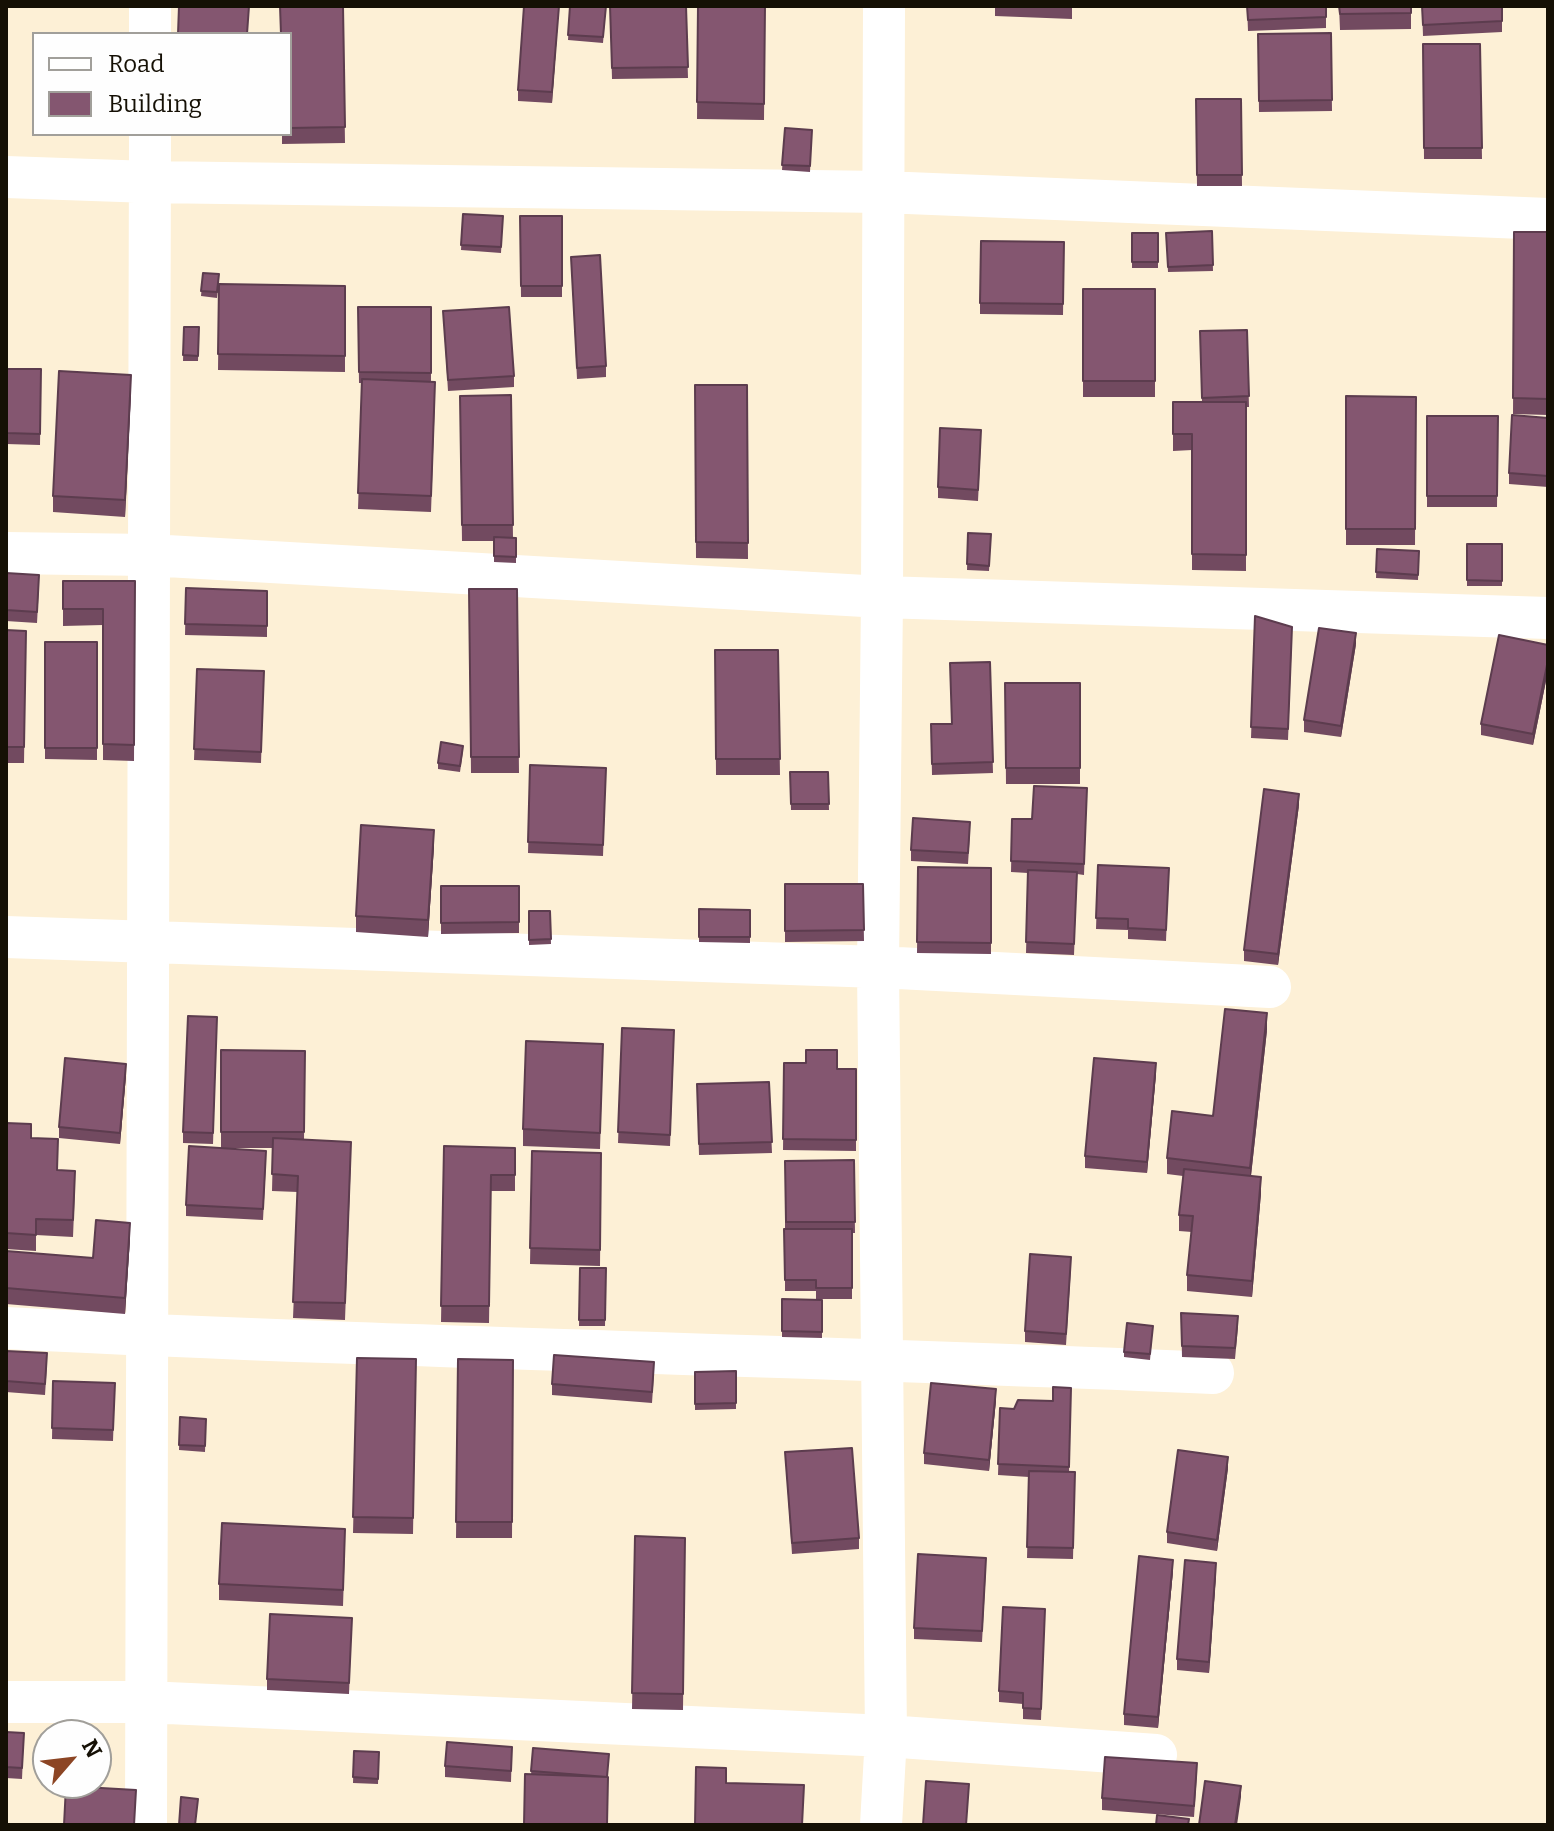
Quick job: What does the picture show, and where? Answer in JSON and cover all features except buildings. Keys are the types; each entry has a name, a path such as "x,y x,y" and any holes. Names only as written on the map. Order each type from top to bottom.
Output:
{"street":[{"path":"150,6 150,32"},
{"path":"881,1825 886,1736 878,967 884,6"},
{"path":"146,1825 150,136"},
{"path":"6,177 150,182 883,192 1548,219"},
{"path":"6,553 149,555 882,597 1548,618"},
{"path":"6,937 878,967 1270,987"},
{"path":"6,1328 884,1358 1213,1373"},
{"path":"6,1702 146,1702 886,1736 1156,1755"}]}
